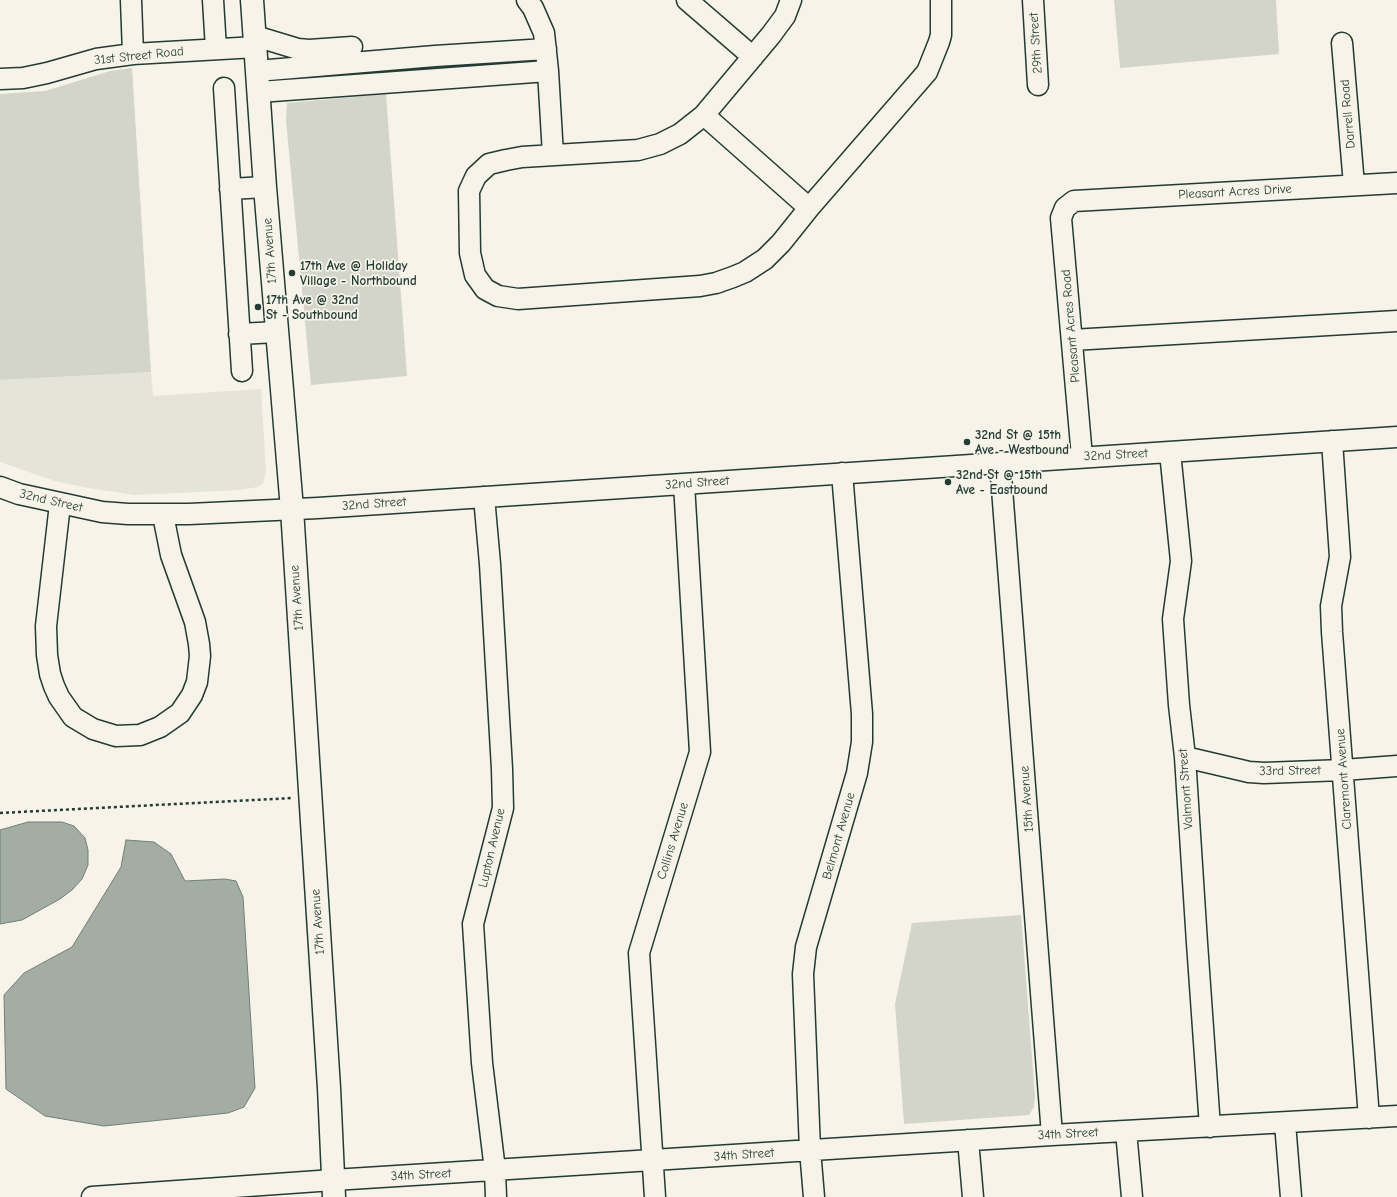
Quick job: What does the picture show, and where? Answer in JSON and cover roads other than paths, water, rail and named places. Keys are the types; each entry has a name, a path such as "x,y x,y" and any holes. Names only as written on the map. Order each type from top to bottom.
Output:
{"main road":[{"name":"17th Avenue","path":"252,0 265,187 292,509 329,1088 333,1189"}],"street":[{"path":"131,0 133,54"},
{"path":"213,0 216,48"},
{"path":"527,0 533,8 544,33 553,155"},
{"path":"687,0 753,57"},
{"path":"791,0 785,16 753,57 704,115 680,134 660,144 646,148 522,157 489,164 476,176 469,191 470,253 476,276 481,284 492,294 509,298 518,298 692,286 716,283 745,272 765,259 781,243 809,208 927,72 941,35 941,0"},
{"name":"29th Street","path":"1033,0 1038,85"},
{"name":"31st Street Road","path":"0,79 23,78 67,68 96,59 133,54 216,48 255,41 309,50 352,47"},
{"name":"Darrell Road","path":"1342,43 1354,185"},
{"path":"257,70 546,49"},
{"path":"259,92 548,71"},
{"path":"224,88 242,371"},
{"path":"704,115 809,208"},
{"name":"Pleasant Acres Drive","path":"1074,200 1397,183"},
{"path":"230,189 265,187"},
{"name":"Pleasant Acres Road","path":"1074,200 1065,208 1061,218 1082,457"},
{"path":"1072,340 1397,321"},
{"path":"239,334 277,332"},
{"name":"32nd Street","path":"0,487 19,494 102,512 163,515 292,509 484,497 1397,437"},
{"name":"Claremont Avenue","path":"1332,441 1340,557 1332,606 1332,632 1369,1118"},
{"name":"Valmont Street","path":"1170,452 1181,561 1173,619 1179,705 1185,757 1210,1127"},
{"name":"15th Avenue","path":"1000,463 1052,1135"},
{"name":"Belmont Avenue","path":"814,1197 810,1150 803,974 806,947 857,773 862,742 862,714 842,473"},
{"name":"Collins Avenue","path":"655,1197 639,953 700,752 684,484"},
{"name":"Lupton Avenue","path":"484,497 491,572 503,808 473,924 482,1063 496,1197"},
{"path":"60,504 47,607 47,655 50,674 59,697 73,717 93,730 116,736 140,735 160,727 180,713 192,695 197,682 200,656 195,622 171,555 163,515"},
{"name":"33rd Street","path":"1185,757 1248,772 1280,773 1397,766"},
{"name":"34th Street","path":"92,1197 333,1189 494,1170 968,1140 1397,1116"},
{"path":"1285,1122 1291,1197"},
{"path":"1126,1131 1132,1197"},
{"path":"968,1140 973,1197"}],"place":[{"name":"17th Ave @ Holiday Village - Northbound","path":"292,273"},
{"name":"17th Ave @ 32nd St - Southbound","path":"258,307"},
{"name":"32nd St @ 15th Ave - Westbound","path":"967,442"},
{"name":"32nd St @ 15th Ave - Eastbound","path":"948,482"}]}
